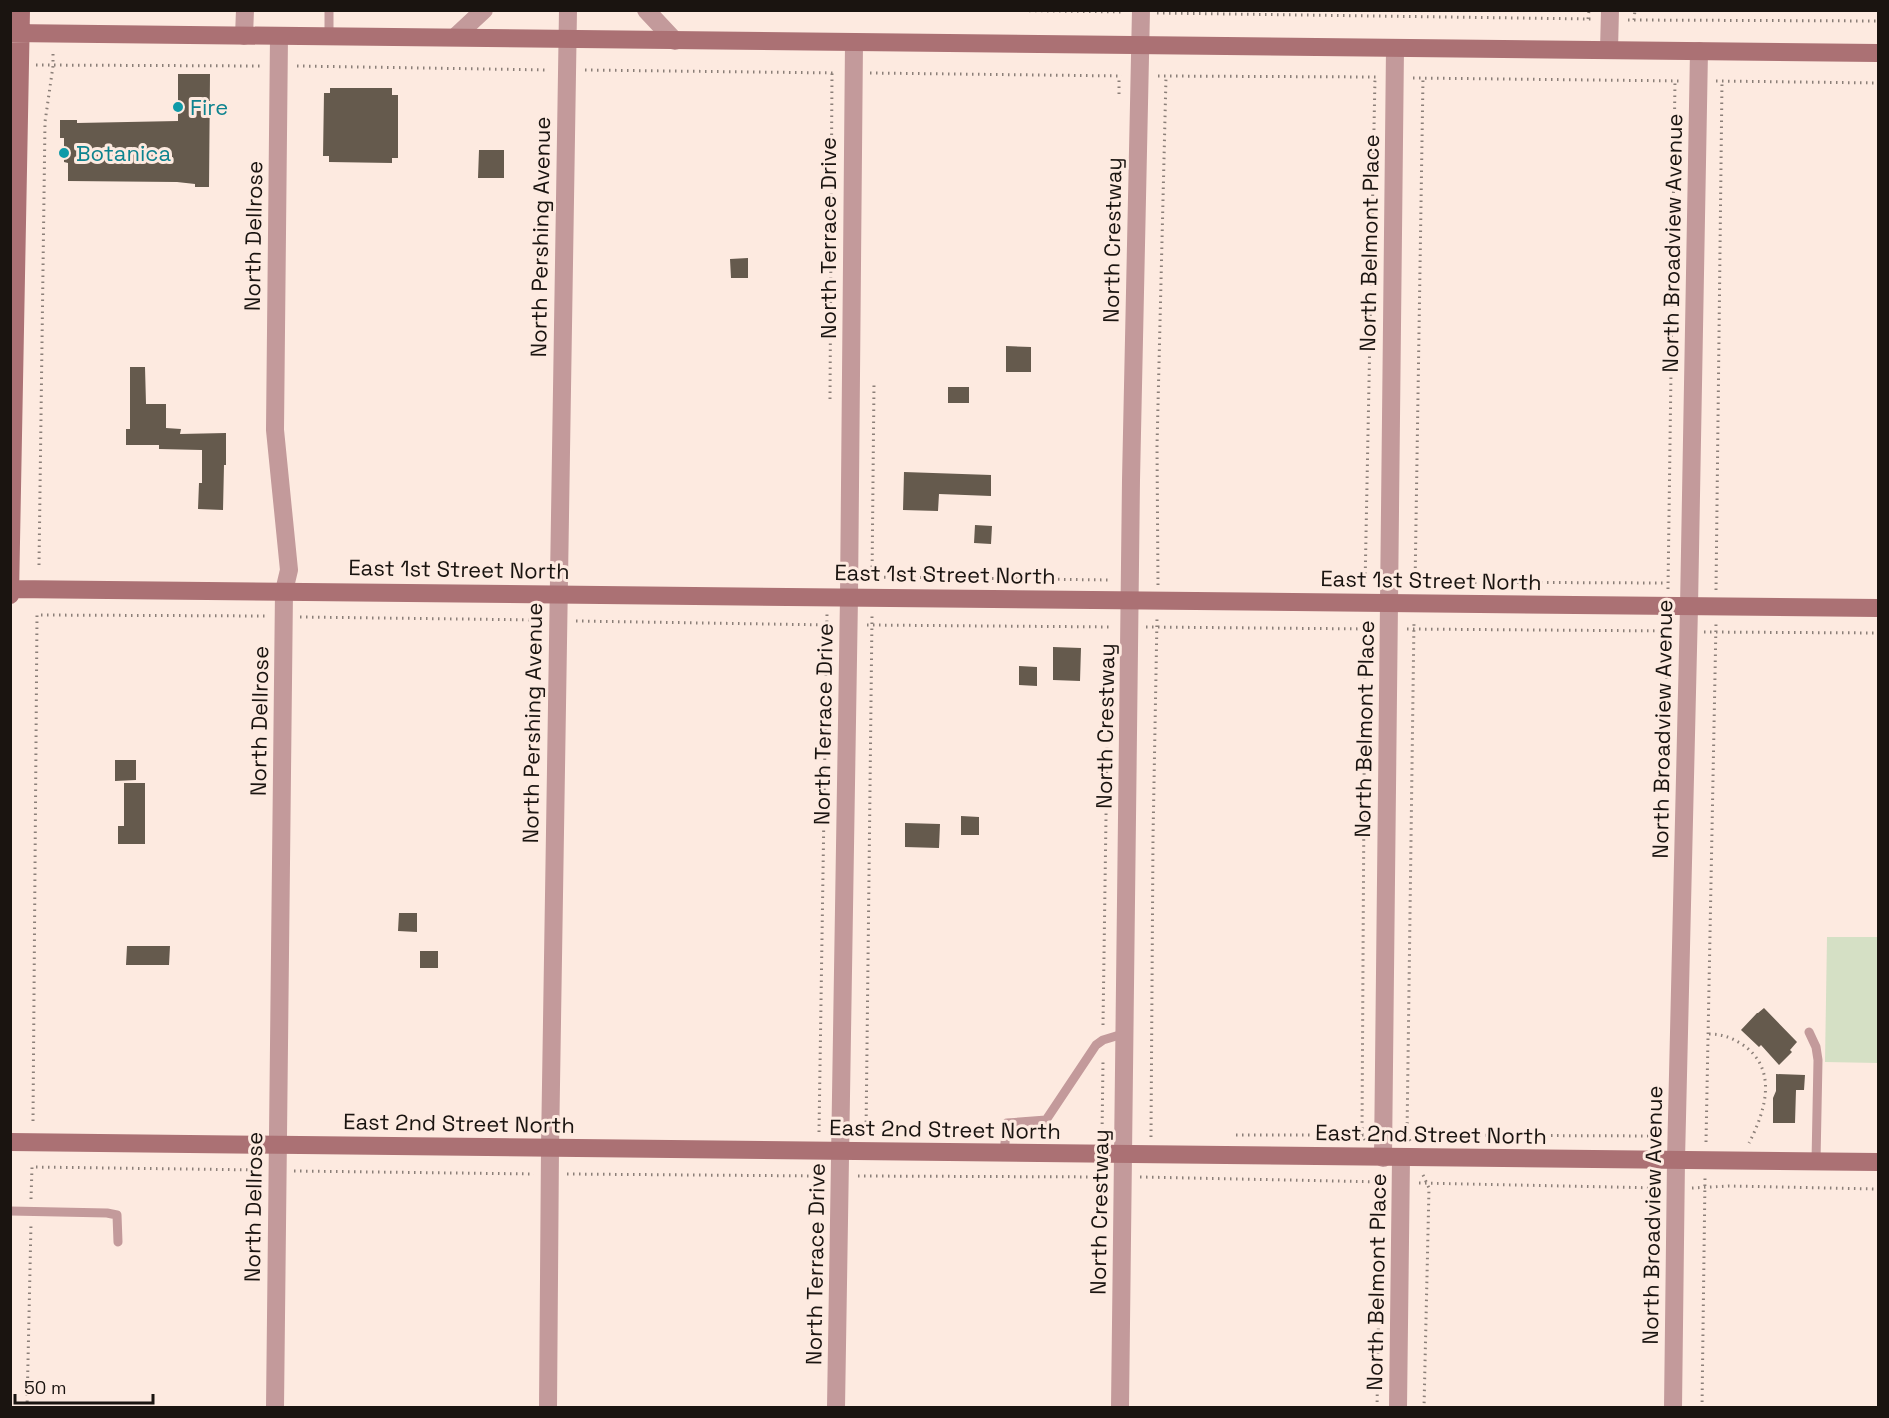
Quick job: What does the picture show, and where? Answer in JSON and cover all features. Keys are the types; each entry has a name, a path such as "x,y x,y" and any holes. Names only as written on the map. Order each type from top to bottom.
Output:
{"street":[{"path":"10,595 12,384 20,65 16,33 21,10"},
{"path":"244,36 245,10"},
{"path":"454,37 484,10"},
{"name":"North Pershing Avenue","path":"548,1407 568,10"},
{"path":"646,10 675,40"},
{"name":"North Crestway","path":"1120,1407 1130,580 1142,12"},
{"path":"1610,15 1610,50"},
{"path":"16,33 1878,53"},
{"name":"North Dellrose","path":"275,1407 284,591 289,570 275,430 279,36"},
{"name":"North Terrace Drive","path":"836,1407 849,625 854,42"},
{"name":"North Belmont Place","path":"1395,48 1383,1135 1394,1158 1401,1183 1398,1407"},
{"name":"North Broadview Avenue","path":"1673,1407 1699,51"},
{"name":"East 1st Street North","path":"11,589 1689,608 1878,608"},
{"name":"East 2nd Street North","path":"10,1142 1878,1162"}],"lane":[{"path":"329,10 329,37"},
{"path":"1809,1032 1816,1047 1818,1060 1816,1161"},
{"path":"1004,1153 1007,1123 1046,1120 1096,1045 1103,1040 1126,1033"},
{"path":"10,1211 117,1215 118,1242"}],"path":[{"path":"981,10 1588,19 1610,15 1635,20 1878,21"},
{"path":"1588,10 1588,19"},
{"path":"1635,10 1635,20"},
{"path":"20,65 1878,83"},
{"path":"39,565 45,122 53,66"},
{"path":"830,399 832,72"},
{"path":"1151,1155 1153,838 1158,601 1157,446 1166,76"},
{"path":"1382,1182 1382,1170 1394,1158 1407,1135 1423,78"},
{"path":"1702,1407 1716,632 1722,81"},
{"path":"866,1176 874,383"},
{"path":"872,577 1158,580"},
{"path":"818,1176 827,612"},
{"path":"33,1121 37,615 284,616 827,625 1878,633"},
{"path":"1101,1154 1107,747"},
{"path":"1709,1034 1731,1038 1746,1047 1760,1060 1766,1079 1765,1102 1761,1120 1747,1147"},
{"path":"1125,1135 1151,1135"},
{"path":"1233,1135 1707,1135"},
{"path":"1362,1135 1427,1183 1429,1188 1424,1407"},
{"path":"27,1407 32,1167 550,1174 1124,1177 1676,1188 1729,1186 1878,1189"},
{"path":"1377,1407 1380,1287"}],"green space":[{"path":"1827,937 1878,937 1878,1063 1825,1062"}],"building":[{"path":"178,74 210,74 209,187 195,187 195,184 177,182 68,181 68,163 64,162 64,138 60,138 60,120 77,120 77,123 178,121"},
{"path":"330,88 392,88 392,95 398,95 398,158 392,158 392,163 329,162 329,156 323,156 324,93 330,93"},
{"path":"479,150 504,150 504,178 478,178"},
{"path":"748,258 748,278 731,278 730,259"},
{"path":"1006,346 1031,347 1031,372 1006,372"},
{"path":"130,367 145,367 146,404 166,404 166,428 181,429 180,434 226,433 223,510 198,509 199,483 202,483 202,450 159,449 159,445 126,445 126,429 130,429"},
{"path":"948,387 969,387 969,403 948,403"},
{"path":"904,472 991,475 991,496 939,494 938,511 903,510"},
{"path":"975,525 992,526 991,544 974,543"},
{"path":"1053,647 1081,648 1080,681 1053,680"},
{"path":"1019,666 1037,667 1037,686 1019,685"},
{"path":"115,760 136,760 136,780 115,781"},
{"path":"124,783 145,783 145,844 118,844 118,826 124,826"},
{"path":"961,816 979,817 979,835 961,835"},
{"path":"905,823 940,824 939,848 905,847"},
{"path":"399,913 417,913 417,932 398,931"},
{"path":"127,946 170,946 169,965 126,965"},
{"path":"420,951 438,951 438,968 420,968"},
{"path":"1764,1008 1797,1042 1790,1050 1792,1052 1779,1065 1761,1045 1759,1047 1741,1030"},
{"path":"1776,1074 1805,1075 1804,1090 1796,1090 1795,1123 1773,1123"}],"place":[{"name":"Fire","path":"178,107"},
{"name":"Botanica","path":"64,153"}]}
